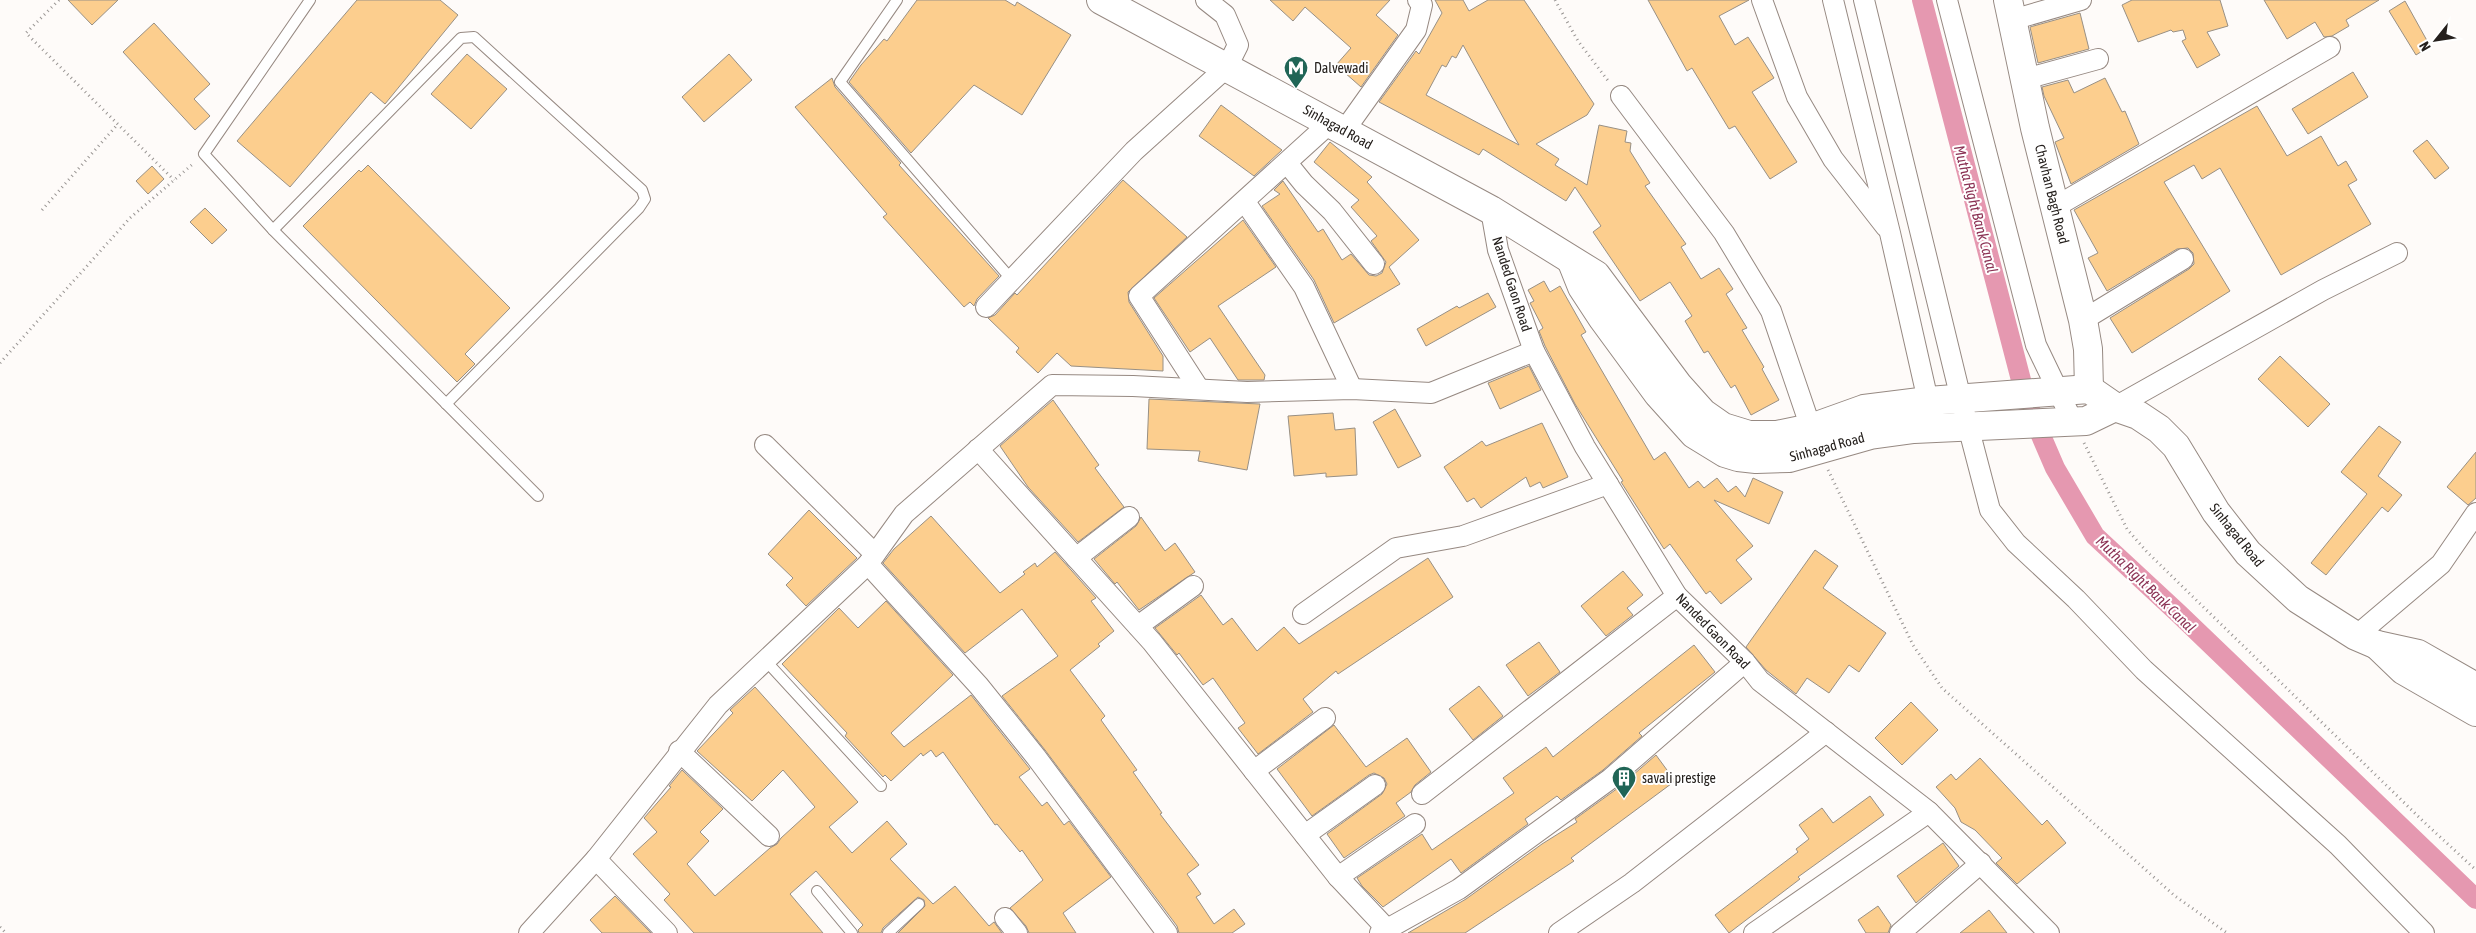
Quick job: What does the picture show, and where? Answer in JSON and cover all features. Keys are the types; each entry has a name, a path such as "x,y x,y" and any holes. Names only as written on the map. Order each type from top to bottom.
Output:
{"main road":[{"name":"Sinhagad Road","path":"1101,0 1491,210 1549,244 1571,260 1582,287 1646,379 1694,434 1725,453 1756,460 1789,458 1815,439 1928,401 2089,389 2116,406 2138,415 2159,429 2176,446 2216,512 2263,568 2298,599 2367,640 2403,670 2476,712"},
{"name":"Chavhan Bagh Road","path":"2010,10 2055,208 2083,320 2088,349 2089,389"},
{"name":"Sinhagad Road","path":"1867,422 1935,428 2073,422 2086,421 2116,406"},
{"name":"Sinhagad Road","path":"2367,640 2418,654 2476,687"}],"street":[{"path":"986,307 1134,151 1227,67 1238,45 1225,15 1206,0"},
{"path":"1199,389 1139,296 1287,164 1337,127 1416,30 1422,5 1418,0"},
{"path":"1762,0 1797,97 1833,159 1890,233"},
{"path":"1833,0 1935,428"},
{"path":"1864,0 1961,399 1990,510 2016,543 2076,599 2144,670 2338,845 2424,933"},
{"path":"1947,0 2036,345 2073,422"},
{"path":"2010,10 2081,0"},
{"path":"2055,208 2330,47"},
{"path":"2025,79 2098,59"},
{"path":"1621,96 1724,233 1771,311 1815,439"},
{"path":"1287,164 1304,184 1332,211 1374,264"},
{"path":"1245,202 1304,287 1352,389"},
{"name":"Nanded Gaon Road","path":"1491,210 1498,250 1534,351 1585,447 1678,596 1745,662 1760,681 1930,812 2049,933"},
{"path":"2116,406 2322,290 2397,253"},
{"path":"2083,320 2183,259"},
{"path":"529,933 596,859 718,705 871,559 904,514 1052,385 1247,392 1352,389 1431,393 1534,351"},
{"path":"765,445 871,559 979,686 1036,757 1167,933"},
{"path":"978,449 1138,626 1338,878 1383,931 1459,889 1610,779 1745,662"},
{"path":"1303,614 1396,548 1463,536 1608,484"},
{"path":"2367,640 2441,564 2476,513"},
{"path":"1076,558 1129,517"},
{"path":"1138,626 1193,586"},
{"path":"1422,794 1678,596"},
{"path":"1254,771 1325,718"},
{"path":"1560,933 1632,884 1826,732"},
{"path":"679,752 769,836"},
{"path":"1305,835 1375,785"},
{"path":"1754,933 1930,812"},
{"path":"1338,878 1415,824"},
{"path":"596,859 667,933"},
{"path":"1900,933 1981,863"}],"lane":[{"path":"310,0 204,154 273,230 538,496"},
{"path":"897,0 840,82 1012,280"},
{"path":"273,230 461,38 474,37 642,190 645,199 639,208 446,404"},
{"path":"765,660 880,786"},
{"path":"817,890 852,933"},
{"path":"888,933 920,904"}],"path":[{"path":"58,0 26,33 174,180"},
{"path":"1555,0 1578,41 1621,96"},
{"path":"42,210 118,124"},
{"path":"0,363 130,218 204,154"},
{"path":"2073,422 2128,529 2147,552 2425,823 2476,870"},
{"path":"1815,439 1913,645 1942,688 2176,896 2227,933"},
{"path":"0,927 6,933"}],"building":[{"path":"68,0 118,0 92,25"},
{"path":"357,0 440,0 458,15 385,104 371,92 290,187 237,141"},
{"path":"917,0 1005,0 1015,6 1017,2 1071,35 1022,115 974,85 911,153 849,82 884,39 887,41"},
{"path":"1270,0 1390,0 1376,15 1398,35 1361,87 1336,65 1351,48 1305,7 1293,21"},
{"path":"1435,0 1463,0 1469,11 1488,0 1524,0 1594,104 1587,115 1536,144 1559,159 1555,165 1587,185 1599,125 1627,131 1625,142 1631,143 1630,151 1650,183 1645,186 1686,244 1681,247 1701,279 1719,268 1733,289 1726,294 1747,328 1742,330 1764,367 1762,369 1779,400 1751,415 1735,385 1731,388 1708,351 1704,353 1685,321 1692,316 1670,282 1640,301 1593,232 1601,226 1575,187 1566,201 1483,149 1479,155 1379,102 1416,51 1419,54 1442,13","holes":["1463,45 1519,145 1426,95 1442,65 1446,67 1452,56 1456,58"]},
{"path":"1648,0 1749,0 1719,16 1735,45 1748,37 1774,78 1752,92 1797,162 1770,179 1735,126 1729,129 1692,68 1687,71"},
{"path":"2132,0 2220,0 2228,26 2207,32 2220,55 2197,68 2182,41 2186,39 2183,30 2173,32 2171,30 2138,42 2122,5"},
{"path":"2264,0 2379,0 2346,20 2349,26 2332,36 2324,37 2315,22 2287,39"},
{"path":"2405,1 2430,46 2416,55 2389,11"},
{"path":"2080,13 2089,49 2038,63 2030,27"},
{"path":"154,23 210,84 194,99 210,116 195,130 123,52"},
{"path":"467,54 507,89 471,129 431,94"},
{"path":"729,54 752,80 704,122 682,97"},
{"path":"2353,72 2368,97 2308,134 2292,109"},
{"path":"832,78 835,87 901,163 899,165 999,276 977,299 974,306 970,302 964,307 883,217 887,214 795,107"},
{"path":"2105,78 2122,112 2125,111 2139,144 2071,184 2055,142 2064,138 2044,96 2042,87 2068,80 2074,93"},
{"path":"1221,105 1282,150 1254,176 1199,136"},
{"path":"2257,106 2287,156 2321,136 2338,166 2346,161 2357,180 2348,185 2371,224 2281,275 2220,168 2202,179 2194,165 2164,182 2230,291 2132,353 2110,318 2189,269 2194,264 2193,253 2188,248 2177,249 2107,291 2088,258 2098,253 2074,210"},
{"path":"2427,140 2449,168 2435,179 2413,151"},
{"path":"1330,142 1372,177 1367,182 1419,240 1389,267 1400,284 1334,323 1314,280 1262,206 1280,194 1274,190 1283,181 1318,232 1323,229 1342,260 1351,254 1369,275 1376,276 1382,273 1386,262 1371,241 1377,236 1351,207 1359,200 1314,162"},
{"path":"368,165 510,308 465,354 475,364 457,382 303,226 359,170 361,172"},
{"path":"152,166 164,179 148,194 136,181"},
{"path":"1123,180 1187,237 1128,292 1129,302 1163,356 1163,371 1071,366 1057,353 1038,373 1016,352 1019,348 988,318 995,315 1015,293 1017,295"},
{"path":"205,208 227,230 212,244 190,222"},
{"path":"1243,220 1276,267 1218,306 1265,375 1264,380 1238,380 1210,338 1190,352 1154,298"},
{"path":"1544,281 1550,292 1560,286 1586,332 1581,335 1654,460 1665,452 1689,488 1698,481 1704,488 1717,478 1728,492 1736,486 1745,497 1753,478 1783,492 1769,524 1714,500 1753,546 1736,560 1752,579 1721,604 1710,591 1706,594 1670,544 1664,549 1621,482 1623,481 1575,404 1545,346 1539,331 1543,328 1530,303 1534,301 1528,290"},
{"path":"1488,293 1496,307 1426,346 1417,329 1457,306 1459,308"},
{"path":"2280,356 2330,404 2308,427 2258,379"},
{"path":"1529,366 1541,390 1500,409 1488,383"},
{"path":"1149,399 1260,404 1247,470 1198,461 1200,451 1147,449"},
{"path":"1053,400 1099,465 1095,468 1124,507 1078,542 1028,487 1000,446"},
{"path":"1395,409 1421,456 1398,468 1373,422"},
{"path":"1333,413 1335,430 1355,428 1357,475 1326,477 1326,473 1294,476 1288,416"},
{"path":"1542,423 1568,477 1543,488 1540,482 1530,487 1526,477 1481,508 1474,498 1467,502 1444,467 1482,441 1486,446"},
{"path":"2379,426 2401,442 2378,476 2402,495 2388,512 2382,507 2326,575 2311,563 2367,494 2341,472"},
{"path":"2476,452 2476,498 2468,505 2447,487"},
{"path":"809,510 857,558 806,606 786,585 793,578 768,554"},
{"path":"931,516 1000,593 1025,574 1023,572 1035,563 1037,567 1055,552 1096,598 1091,601 1114,631 1098,644 1100,646 1070,670 1105,716 1101,720 1137,770 1133,772 1162,813 1160,814 1199,865 1187,874 1201,894 1196,897 1214,924 1234,909 1245,924 1232,933 1179,933 1177,926 1045,750 1002,696 1058,656 1022,609 965,653 883,563 894,549"},
{"path":"1141,517 1165,551 1175,543 1195,572 1139,610 1117,582 1115,584 1094,559 1136,526"},
{"path":"1815,550 1838,566 1823,588 1886,633 1859,672 1849,665 1829,693 1807,678 1796,694 1766,670 1746,647"},
{"path":"1428,558 1453,597 1338,674 1336,671 1303,699 1313,712 1258,754 1238,728 1245,723 1213,678 1203,685 1179,653 1177,655 1155,628 1201,595 1223,625 1232,618 1257,651 1284,627 1299,644"},
{"path":"1623,571 1643,595 1627,608 1633,615 1606,636 1581,606"},
{"path":"886,601 953,675 891,733 904,747 971,695 1030,769 1019,777 1042,806 1047,802 1064,825 1069,821 1111,877 1063,913 1076,933 1029,933 1026,926 1010,908 1043,880 1022,850 1020,852 997,824 995,825 943,752 936,757 931,750 923,756 921,753 891,781 885,775 883,777 845,736 847,733 782,664 839,608 858,628"},
{"path":"1539,642 1560,672 1528,696 1506,665"},
{"path":"1694,645 1715,672 1639,733 1642,736 1603,770 1561,800 1557,796 1525,819 1528,824 1461,873 1451,859 1383,907 1362,886 1357,878 1422,834 1432,850 1514,793 1503,778 1546,747 1553,757"},
{"path":"1479,686 1503,716 1473,740 1449,709"},
{"path":"755,687 858,802 829,827 852,853 887,821 907,844 890,859 933,904 955,886 989,926 994,922 1002,933 898,933 925,906 924,900 918,897 883,928 881,933 859,933 858,930 863,925 816,871 790,894 823,933 694,933 664,900 670,894 633,854 657,832 644,818 671,787 669,786 682,770 723,809 700,832 709,841 687,864 715,896 777,844 781,838 815,807 783,770 752,801 697,751 733,713 730,710"},
{"path":"1911,702 1938,730 1902,765 1875,738"},
{"path":"1334,725 1366,767 1407,738 1431,772 1415,785 1411,792 1396,803 1405,816 1344,858 1327,834 1382,794 1387,784 1384,778 1374,773 1369,775 1312,816 1277,769"},
{"path":"1656,755 1675,781 1571,858 1574,861 1465,933 1408,933 1466,899 1542,844 1577,822 1575,819 1618,788"},
{"path":"1980,758 2042,825 2047,820 2066,843 2017,884 1996,863 2002,858 1975,830 1961,822 1955,808 1936,787 1951,774 1956,780"},
{"path":"1870,796 1884,815 1798,877 1800,879 1729,933 1715,915 1798,852 1796,849 1809,839 1799,825 1822,808 1833,823"},
{"path":"1943,843 1959,866 1916,903 1897,876"},
{"path":"615,896 651,933 602,933 590,920"},
{"path":"1878,906 1891,925 1888,933 1866,933 1858,920"},
{"path":"1989,910 2007,933 1960,933"}],"waterway":[{"name":"Mutha Right Bank Canal","path":"1922,0 2027,403 2055,468 2095,536 2178,613 2476,899"}],"place":[{"name":"Dalvewadi","path":"1296,89"},
{"name":"savali prestige","path":"1624,799"}]}
